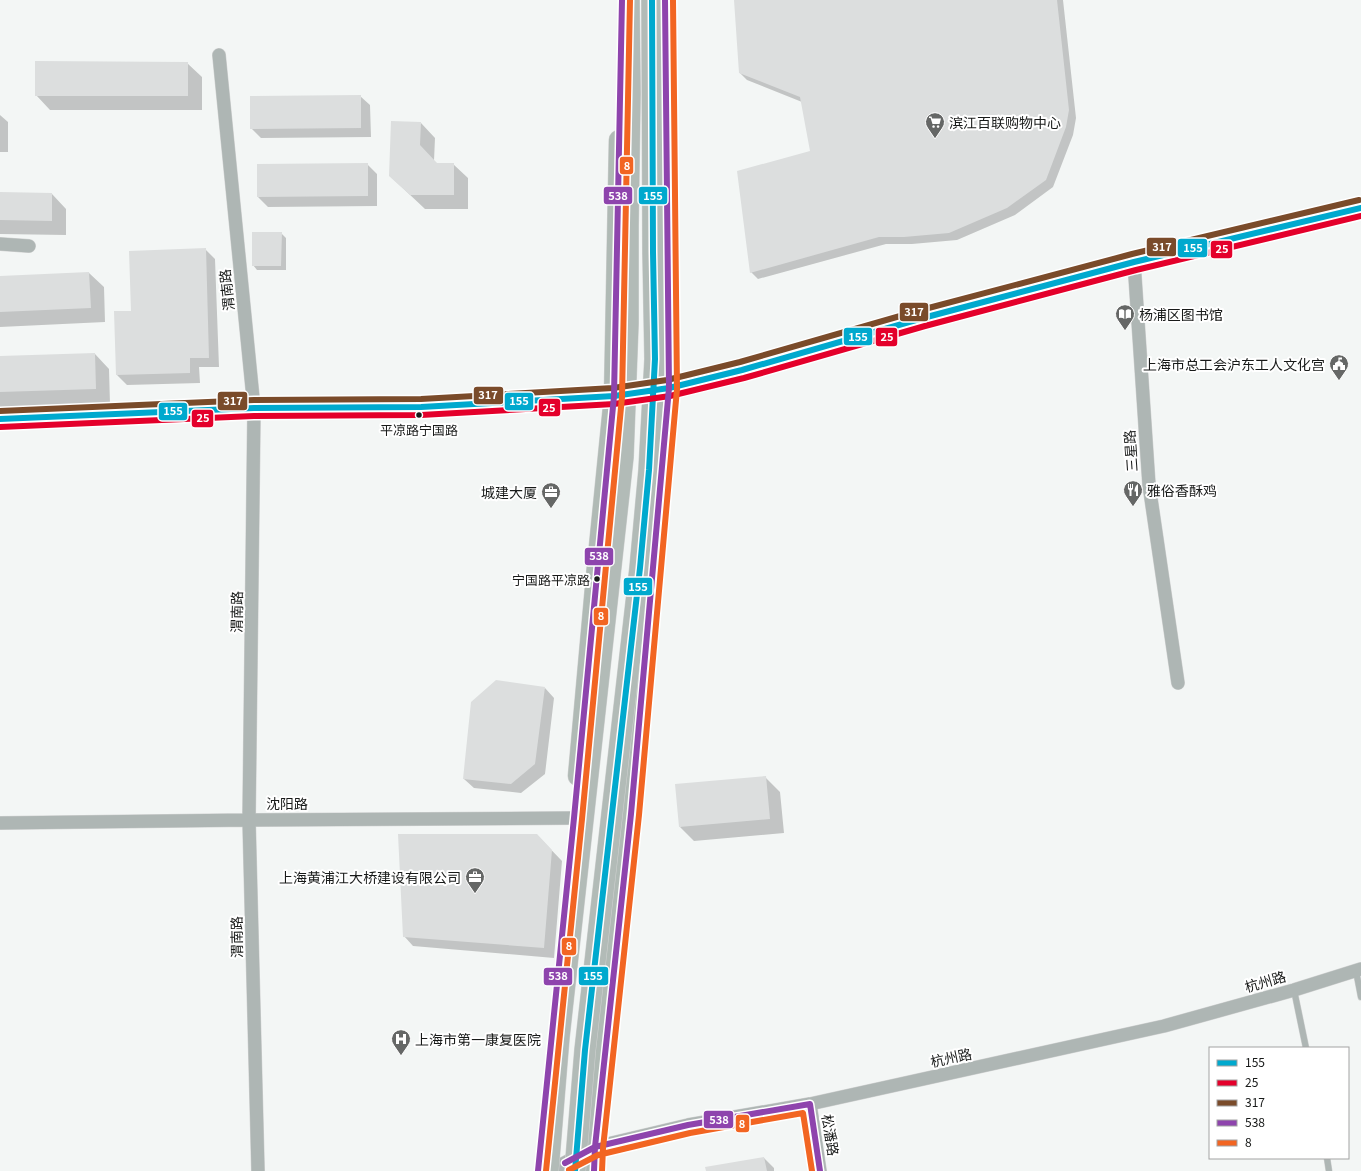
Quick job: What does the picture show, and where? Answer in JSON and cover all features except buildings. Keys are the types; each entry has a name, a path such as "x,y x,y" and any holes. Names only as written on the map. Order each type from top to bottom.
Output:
{"highway":[{"path":"548,1171 560,1030 624,457 628,323 630,93 629,0"},
{"path":"575,1171 585,1050 640,568 649,470 655,359 652,0"}],"main road":[{"path":"538,1171 574,818 614,396 622,0"},
{"path":"594,1171 595,1147 631,814 670,388 665,0"},
{"path":"0,419 254,408 420,407 614,396 670,388 742,370 923,318 1134,262 1361,208"}],"street":[{"name":"渭南路","path":"219,55 254,408 249,820 258,1171"},
{"path":"0,244 29,246"},
{"name":"三星路","path":"1134,262 1149,485 1178,683"},
{"name":"沈阳路","path":"0,823 574,818"},
{"name":"杭州路","path":"548,1171 595,1147 688,1125 810,1104 1164,1026 1294,990 1358,970"},
{"name":"松潘路","path":"810,1104 820,1171"}],"lane":[{"path":"1358,970 1361,997"},
{"path":"1294,990 1306,1047"},
{"path":"1327,1159 1329,1171"}],"transit line":[{"name":"538","path":"538,1171 574,818 614,396 622,0"},
{"name":"8","path":"546,1171 582,819 622,397 630,0"},
{"name":"155","path":"575,1171 585,1050 640,568 649,470 655,359 652,0"},
{"name":"538","path":"594,1171 595,1147 631,814 669,388 665,0"},
{"name":"8","path":"602,1171 603,1148 639,815 677,389 673,0"},
{"name":"317","path":"0,411 254,400 421,399 613,388 667,380 740,362 921,310 1132,254 1359,200"},
{"name":"155","path":"0,419 254,408 421,407 614,396 669,388 742,370 923,318 1134,262 1361,208"},
{"name":"25","path":"0,427 254,416 421,415 614,404 670,396 744,378 925,326 1136,270 1361,216"},
{"name":"538","path":"565,1163 595,1147 688,1125 810,1104 820,1171"},
{"name":"8","path":"569,1170 598,1155 690,1133 803,1113 812,1171"}],"place":[{"name":"滨江百联购物中心","path":"935,139"},
{"name":"杨浦区图书馆","path":"1125,331"},
{"name":"上海市总工会沪东工人文化宫","path":"1339,381"},
{"name":"平凉路宁国路","path":"419,415"},
{"name":"雅俗香酥鸡","path":"1133,507"},
{"name":"城建大厦","path":"551,509"},
{"name":"宁国路平凉路","path":"597,579"},
{"name":"上海黄浦江大桥建设有限公司","path":"475,894"},
{"name":"上海市第一康复医院","path":"401,1056"}]}
